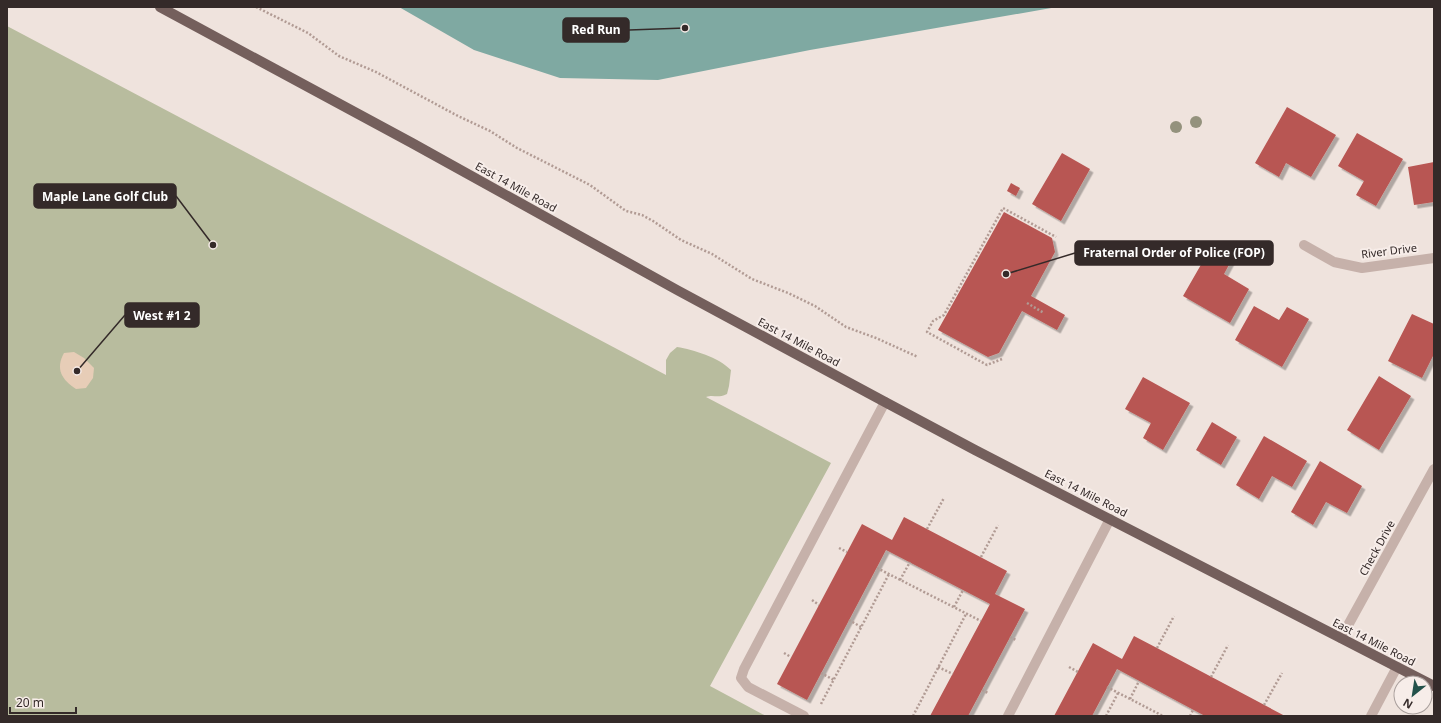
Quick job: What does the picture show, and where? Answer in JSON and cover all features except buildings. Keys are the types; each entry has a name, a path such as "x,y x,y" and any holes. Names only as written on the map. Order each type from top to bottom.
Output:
{"main road":[{"name":"East 14 Mile Road","path":"160,7 419,147 684,294 885,402 1434,686"}],"street":[{"name":"River Drive","path":"1304,245 1334,262 1362,268 1434,258"},
{"path":"804,716 748,687 741,678 744,669 885,402"},
{"name":"Check Drive","path":"1341,638 1434,469"},
{"path":"1008,716 1110,519"},
{"path":"1371,716 1397,667"}],"path":[{"path":"256,7 308,33 339,56 376,72 458,116 490,131 517,148 590,185 626,211 642,215 680,240 712,254 752,279 788,293 815,306 846,327 876,338 918,358"},
{"path":"1002,359 987,364 927,332 933,321 944,315 1003,208 1056,238"},
{"path":"1027,303 1044,313"},
{"path":"927,529 944,498"},
{"path":"981,557 998,525"},
{"path":"839,548 847,552"},
{"path":"900,580 910,562"},
{"path":"877,568 981,621"},
{"path":"821,704 889,574"},
{"path":"954,607 963,590"},
{"path":"812,600 819,605"},
{"path":"912,716 966,614"},
{"path":"1157,648 1174,616"},
{"path":"849,620 862,627"},
{"path":"1010,637 1016,640"},
{"path":"1211,677 1228,645"},
{"path":"784,653 791,657"},
{"path":"938,667 953,674"},
{"path":"1069,667 1078,672"},
{"path":"1264,705 1282,672"},
{"path":"821,673 834,680"},
{"path":"1130,699 1140,681"},
{"path":"1107,687 1163,716"},
{"path":"982,690 988,693"},
{"path":"1106,716 1118,693"},
{"path":"1190,716 1194,710"}],"green space":[{"path":"7,26 666,375 666,360 670,353 677,347 698,352 726,365 731,370 727,394 706,397 831,463 710,686 766,716 7,716"}],"sand":[{"path":"74,352 84,358 94,368 93,378 86,388 76,389 67,382 61,374 60,364 64,353"}],"water":[{"path":"399,7 1057,7 810,50 658,80 560,78 474,50"}],"place":[{"name":"Red Run","path":"685,28"},
{"name":"Maple Lane Golf Club","path":"213,245"},
{"name":"Fraternal Order of Police (FOP)","path":"1006,274"},
{"name":"West #1 2","path":"77,371"}]}
